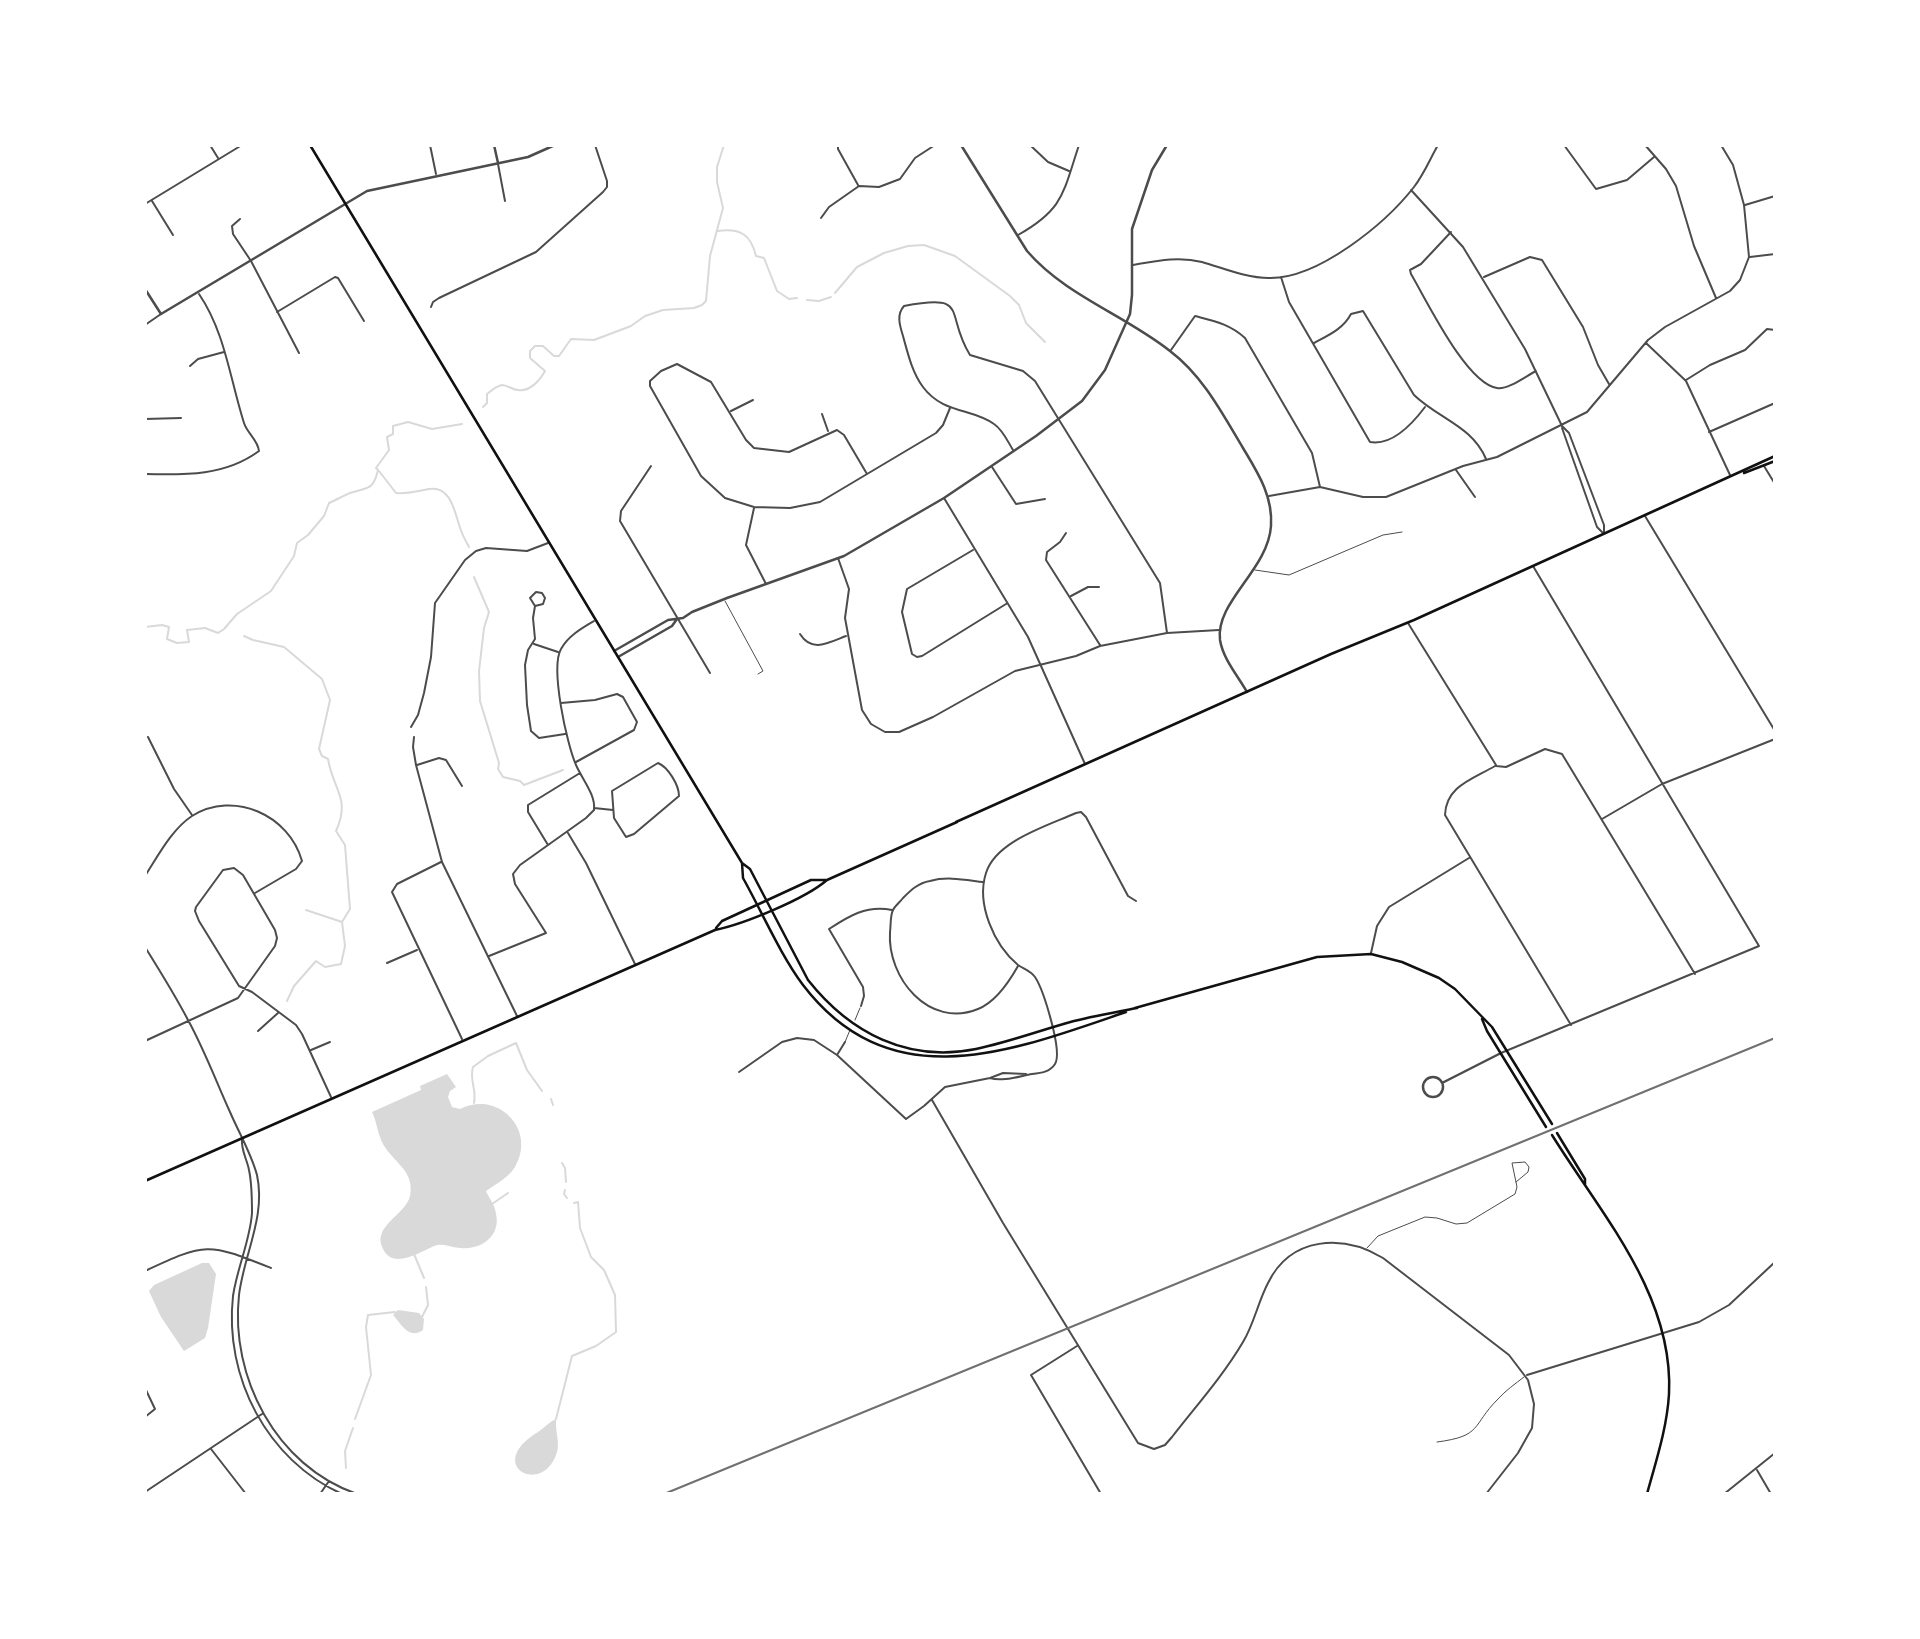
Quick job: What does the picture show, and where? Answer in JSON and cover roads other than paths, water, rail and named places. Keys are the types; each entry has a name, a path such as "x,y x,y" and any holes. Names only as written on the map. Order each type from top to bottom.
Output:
{"main road":[{"path":"310,145 742,863 750,869 808,980 821,996 849,1022 885,1041 923,1051 958,1052 976,1049 1137,1008"},
{"path":"1763,464 1775,456"},
{"path":"145,1181 635,964 715,930 772,910 815,890 827,880 956,822 1408,623 1730,477 1775,461"},
{"path":"742,863 743,877 793,969 821,1005 848,1028 885,1047 921,1056 961,1057 1054,1035 1137,1008 1317,957 1371,954 1409,964 1455,989 1492,1027 1552,1124"},
{"path":"715,930 722,921 766,900 811,880 827,880"},
{"path":"1481,1017 1546,1127"},
{"path":"1557,1133 1585,1179 1585,1185"},
{"path":"1552,1135 1634,1265 1650,1296 1663,1335 1669,1375 1667,1415 1647,1494"}],"street":[{"path":"210,145 219,159"},
{"path":"145,204 242,145"},
{"path":"430,145 436,175"},
{"path":"494,145 505,201"},
{"path":"145,325 367,191 528,157 555,145"},
{"path":"431,307 439,298 536,252 603,192 607,181 595,145"},
{"path":"838,145 859,186"},
{"path":"821,218 829,207 859,186 879,187 896,181 903,176 915,158 935,145"},
{"path":"961,145 1027,251 1051,276 1170,351 1185,364 1211,395 1262,480 1269,496 1270,538 1263,557 1228,607 1220,630 1223,650 1247,692"},
{"path":"1030,145 1048,162 1070,171"},
{"path":"1017,236 1039,223 1053,211 1062,198 1079,145"},
{"path":"614,651 668,620 677,619 838,558 944,498 1082,401 1107,366 1126,323 1132,302 1133,225 1152,170 1167,145"},
{"path":"1131,265 1180,259 1260,278 1281,278 1306,271 1330,258 1382,220 1411,190 1438,145"},
{"path":"1462,145 1469,145"},
{"path":"1564,145 1596,189 1628,180 1654,157"},
{"path":"1645,145 1672,177 1694,246 1716,299"},
{"path":"1269,496 1320,487 1363,497 1386,497 1456,469 1487,460 1587,412 1646,342 1665,327 1716,299 1740,280 1749,257 1744,205 1733,165 1721,145"},
{"path":"1411,190 1452,232 1483,278 1536,371 1562,426 1597,527 1604,534"},
{"path":"1744,205 1775,196"},
{"path":"152,200 173,235"},
{"path":"240,219 232,226 232,232 251,261 299,353"},
{"path":"1452,232 1421,264 1410,270 1460,357 1478,377 1495,388 1505,387 1536,371"},
{"path":"1749,257 1775,254"},
{"path":"1483,278 1530,257 1542,260 1583,327 1598,365 1610,385"},
{"path":"276,313 335,277 364,321"},
{"path":"1281,278 1289,302 1370,442 1377,443 1402,432 1426,407"},
{"path":"145,289 161,314"},
{"path":"145,474 176,475 220,471 259,451 258,443 244,425 219,331 199,292"},
{"path":"1013,450 993,422 950,408 925,389 915,374 899,320 900,310 904,306 939,301 949,304 970,355 1026,373 1035,381 1160,583 1167,633"},
{"path":"1314,343 1338,330 1351,314 1363,311 1414,395 1426,407 1476,439 1487,460"},
{"path":"1170,351 1195,316 1223,323 1240,333 1312,453 1320,487"},
{"path":"1686,381 1710,365 1745,351 1767,329 1775,330"},
{"path":"1646,342 1686,381 1730,477"},
{"path":"190,366 198,359 225,352"},
{"path":"867,474 844,435 837,430 789,452 754,448 746,440 711,382 677,364 667,367 650,381 650,386 701,476 725,498 754,507 786,508 809,505 825,499 936,433 950,408"},
{"path":"730,411 753,400"},
{"path":"1709,432 1775,403"},
{"path":"822,414 828,432"},
{"path":"145,419 181,418"},
{"path":"1562,426 1569,433 1576,449 1604,525 1604,534"},
{"path":"1569,452 1576,449"},
{"path":"1763,464 1775,484"},
{"path":"651,466 625,504 619,518 710,673"},
{"path":"991,467 1016,504 1045,499"},
{"path":"1456,469 1475,497"},
{"path":"1580,481 1587,479"},
{"path":"1586,499 1594,496"},
{"path":"944,498 1028,637 1085,765"},
{"path":"754,507 746,545 766,584"},
{"path":"1645,515 1775,731"},
{"path":"1066,533 1046,555 1100,646"},
{"path":"411,727 418,715 424,693 432,647 435,603 465,560 481,549 527,551 548,542"},
{"path":"974,549 907,589 902,612 912,654 922,656 1006,604"},
{"path":"838,558 849,589 845,618 862,710 872,725 888,732 904,730 941,713 1009,673 1076,656 1100,646 1167,633 1220,630"},
{"path":"1442,1083 1507,1050 1759,946 1533,566"},
{"path":"1070,597 1088,587 1099,587"},
{"path":"542,593 545,598 543,604 535,606 530,601 531,595 542,593"},
{"path":"535,606 535,639 528,650 525,665 531,731 539,738 566,733"},
{"path":"618,657 672,626 677,619"},
{"path":"489,956 547,933 516,884 513,874 520,864 587,818 594,808 566,733 561,703 559,652 569,638 595,620"},
{"path":"1408,623 1496,766"},
{"path":"800,634 807,644 813,646 847,636"},
{"path":"533,643 559,652"},
{"path":"561,703 591,701 618,694 623,697 637,722 634,730 575,762"},
{"path":"148,737 174,789 192,816"},
{"path":"414,737 416,765 442,862 517,1017"},
{"path":"1602,819 1662,785 1775,739"},
{"path":"1571,1025 1446,816 1446,802 1455,789 1496,766 1506,767 1545,749 1562,754 1695,974"},
{"path":"416,765 439,758 446,760 462,786"},
{"path":"658,763 664,766 678,788 676,799 630,837 622,833 614,818 614,811 612,795 615,788 658,763"},
{"path":"548,846 528,812 528,805 580,773"},
{"path":"145,876 176,831 192,816 223,806 247,807 271,818 289,836 300,855 300,865 254,893"},
{"path":"594,808 614,811"},
{"path":"739,1072 764,1052 790,1039 814,1040 837,1055 905,1119 949,1085 1003,1073 1045,1072 1055,1066 1058,1050 1038,982 1033,974 1018,965 990,926 983,882 990,864 1006,846 1079,812 1086,817 1128,895 1136,901"},
{"path":"568,832 597,884 606,908 635,964"},
{"path":"1371,954 1377,926 1389,907 1470,857"},
{"path":"442,862 393,888 393,898 463,1041"},
{"path":"145,1041 238,998 246,990 275,946 275,930 254,893 240,872 228,868 222,872 195,911 200,923 239,986 246,990 279,1012 296,1025 332,1100"},
{"path":"983,882 950,879 925,882 911,890 893,910 890,942 899,973 910,992 932,1008 954,1014 980,1008 1001,991 1018,965"},
{"path":"861,1006 863,986 829,929 852,914 877,908 893,910"},
{"path":"145,947 189,1020 256,1174 259,1200 257,1225 239,1294 239,1340 247,1377 263,1413 286,1445 329,1481 357,1494"},
{"path":"387,963 418,949"},
{"path":"258,1031 279,1012"},
{"path":"310,1050 330,1041"},
{"path":"837,1055 845,1042"},
{"path":"1430,1077 1437,1078 1442,1083 1443,1090 1439,1096 1432,1098 1423,1091 1423,1084 1430,1077"},
{"path":"932,1100 1135,1440 1148,1448 1158,1448 1170,1440 1243,1342 1267,1284 1284,1262 1296,1252 1319,1244 1346,1242 1367,1248 1383,1258 1509,1355 1526,1376 1534,1404 1532,1428 1518,1453 1486,1494"},
{"path":"242,1138 252,1195 251,1217 233,1302 232,1340 241,1380 257,1417 280,1449 326,1486 342,1494"},
{"path":"145,1271 188,1251 206,1247 271,1268"},
{"path":"1526,1376 1691,1325 1718,1312 1773,1267 1775,1262"},
{"path":"1078,1345 1031,1375 1101,1494"},
{"path":"145,1388 155,1409 145,1418"},
{"path":"145,1492 263,1413"},
{"path":"210,1448 246,1494"},
{"path":"1724,1494 1775,1453"},
{"path":"1756,1469 1771,1494"},
{"path":"320,1494 329,1481"}],"lane":[{"path":"1255,570 1289,575 1383,535 1402,532"},
{"path":"724,599 763,671 758,674"},
{"path":"845,1042 861,1006"},
{"path":"1367,1248 1378,1236 1425,1217 1456,1224 1470,1222 1514,1195 1517,1190 1512,1163 1523,1161 1529,1167 1527,1174 1516,1182"},
{"path":"1437,1442 1458,1439 1472,1433 1497,1399 1526,1376"}],"waterway":[{"path":"483,407 487,403 487,394 498,386 522,390 537,381 545,371 530,358 530,351 535,346 543,346 554,356 559,356 571,339 594,340 631,326 645,316 663,310 694,308 706,301 710,256 723,208 717,182 717,167 724,145"},
{"path":"718,231 744,234 756,256 764,258 777,291 789,299 797,298"},
{"path":"835,293 857,267 884,253 908,246 924,245 955,256 1010,296 1019,305 1026,323 1045,342"},
{"path":"807,300 819,301 831,297"},
{"path":"145,627 169,627 167,639 177,643 189,642 187,630 205,628 218,633 237,614 271,591 294,556 297,543 308,535 324,516 329,503 372,485 378,470 376,468 389,450 387,437 393,434 393,426 408,422 432,429 462,424"},
{"path":"379,471 396,493 429,489 443,492 452,504 469,547"},
{"path":"474,577 489,612 484,628 479,671 480,701 499,763 498,769 503,777 520,781 524,785 563,770"},
{"path":"244,636 284,647 322,679 330,700 319,749 322,756 328,759 340,794 342,810 336,831 345,845 350,909 342,922 345,946 341,964 325,967 316,961 294,986 287,1001"},
{"path":"306,910 342,922"},
{"path":"474,1103 473,1067 488,1056 516,1043 527,1070 542,1091"},
{"path":"551,1099 553,1105"},
{"path":"562,1163 566,1182"},
{"path":"565,1190 567,1198"},
{"path":"492,1204 508,1193"},
{"path":"556,1419 572,1356 596,1346 616,1332 615,1295 604,1270 591,1257 580,1228 578,1202 574,1203"},
{"path":"414,1254 424,1278"},
{"path":"422,1317 428,1305 426,1287"},
{"path":"355,1419 371,1375 366,1327 368,1315 395,1312"},
{"path":"346,1468 345,1451 353,1428"}],"railway":[{"path":"664,1494 1775,1038"}]}
